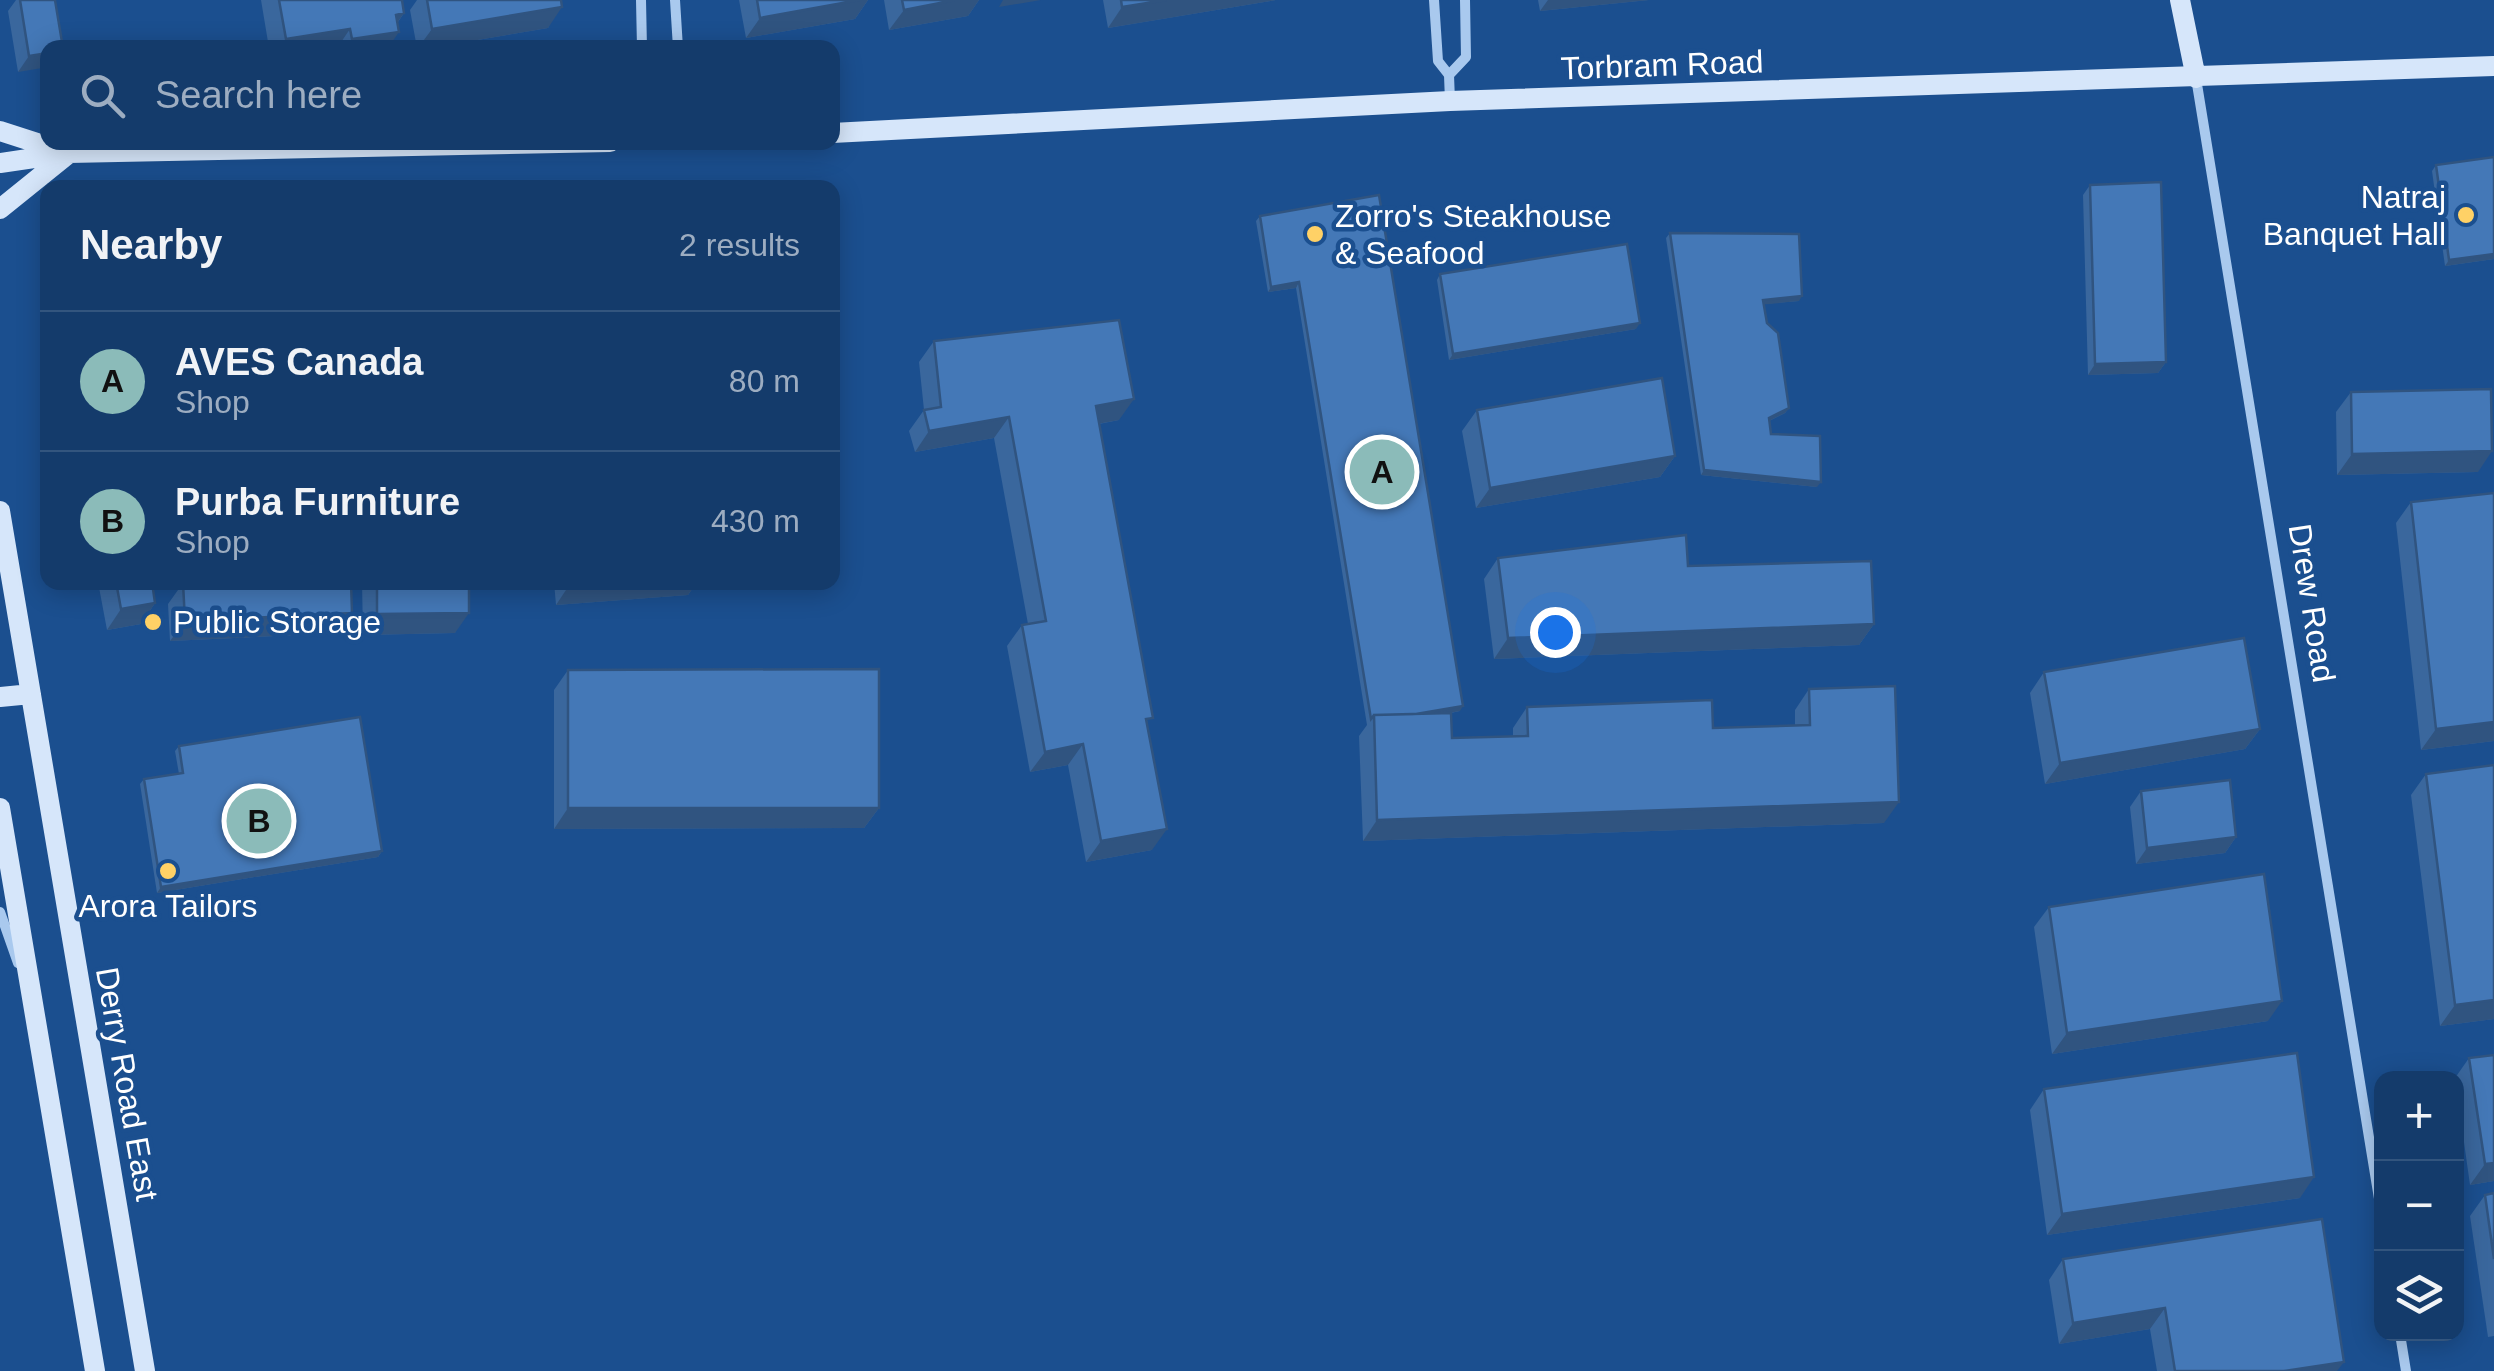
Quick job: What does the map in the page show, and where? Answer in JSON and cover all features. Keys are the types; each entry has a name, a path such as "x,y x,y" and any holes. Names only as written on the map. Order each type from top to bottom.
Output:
{"main road":[{"name":"Drew Road","path":"2180,0 2196,78"},
{"name":"Torbram Road","path":"840,132 1450,101 2494,66"},
{"path":"0,131 40,145"},
{"path":"56,150 68,154"},
{"path":"0,164 68,154 249,150"},
{"path":"0,209 68,154"},
{"name":"Derry Road East","path":"0,510 145,1371"},
{"path":"0,697 31,694"},
{"path":"0,808 95,1371"}],"street":[{"path":"641,0 642,40"},
{"path":"675,0 678,40"},
{"path":"1434,0 1438,60 1449,75 1450,101"},
{"path":"1449,75 1466,57 1464,0"},
{"name":"Drew Road","path":"2196,78 2374,1168"},
{"path":"0,912 36,1013"},
{"path":"2401,1341 2406,1371"}],"building":[{"path":"20,0 55,0 62,40 40,40 40,54 29,56"},
{"path":"279,0 402,0 404,13 396,15 399,32 352,39 350,29 286,39"},
{"path":"427,0 561,0 562,7 432,29"},
{"path":"757,0 859,0 760,18"},
{"path":"902,0 955,0 904,10"},
{"path":"1121,0 1166,0 1122,7"},
{"name":"Natraj Banquet Hall","path":"2494,157 2494,254 2449,260 2436,165"},
{"path":"2161,182 2166,362 2095,364 2090,185"},
{"path":"1379,195 1463,706 1416,714 1374,715 1371,719 1299,282 1271,287 1260,216"},
{"path":"1670,233 1799,234 1802,296 1763,300 1767,323 1778,333 1789,408 1769,418 1771,434 1820,436 1821,482 1704,470"},
{"path":"1627,244 1640,323 1453,354 1440,274"},
{"path":"1119,320 1134,399 1096,406 1153,718 1146,719 1167,829 1101,841 1083,744 1045,752 1022,625 1046,621 1009,417 929,431 924,410 941,407 934,341"},
{"path":"1662,378 1675,456 1490,488 1477,410"},
{"path":"2491,389 2492,451 2352,454 2351,392"},
{"path":"2494,493 2494,722 2436,729 2411,502"},
{"path":"1686,535 1688,566 1871,561 1874,624 1508,638 1498,558"},
{"path":"117,590 153,590 155,603 121,609"},
{"path":"183,590 351,590 352,613 185,621"},
{"path":"377,590 469,590 469,613 377,614"},
{"path":"2244,638 2260,729 2060,763 2044,672"},
{"path":"879,669 879,808 568,808 568,670"},
{"path":"1895,686 1899,802 1377,820 1374,715 1451,713 1452,738 1528,736 1527,707 1712,700 1713,728 1810,725 1809,689"},
{"path":"360,717 382,851 161,887 144,779 183,773 179,746"},
{"path":"2494,765 2494,1000 2455,1005 2426,774"},
{"path":"2230,780 2236,837 2147,848 2141,791"},
{"path":"2264,874 2282,1001 2067,1033 2049,907"},
{"path":"2297,1053 2314,1177 2062,1214 2044,1089"},
{"path":"2494,1055 2494,1163 2485,1164 2469,1058"},
{"path":"2494,1193 2494,1259 2485,1195"},
{"path":"2322,1219 2344,1362 2284,1371 2175,1371 2165,1308 2073,1323 2063,1259"}],"place":[{"name":"Natraj Banquet Hall","path":"2466,215"},
{"name":"Zorro's Steakhouse & Seafood","path":"1315,234"},
{"name":"AVES Canada","path":"1382,472"},
{"name":"Public Storage","path":"153,622"},
{"name":"Purba Furniture","path":"259,821"},
{"name":"Arora Tailors","path":"168,871"}]}
